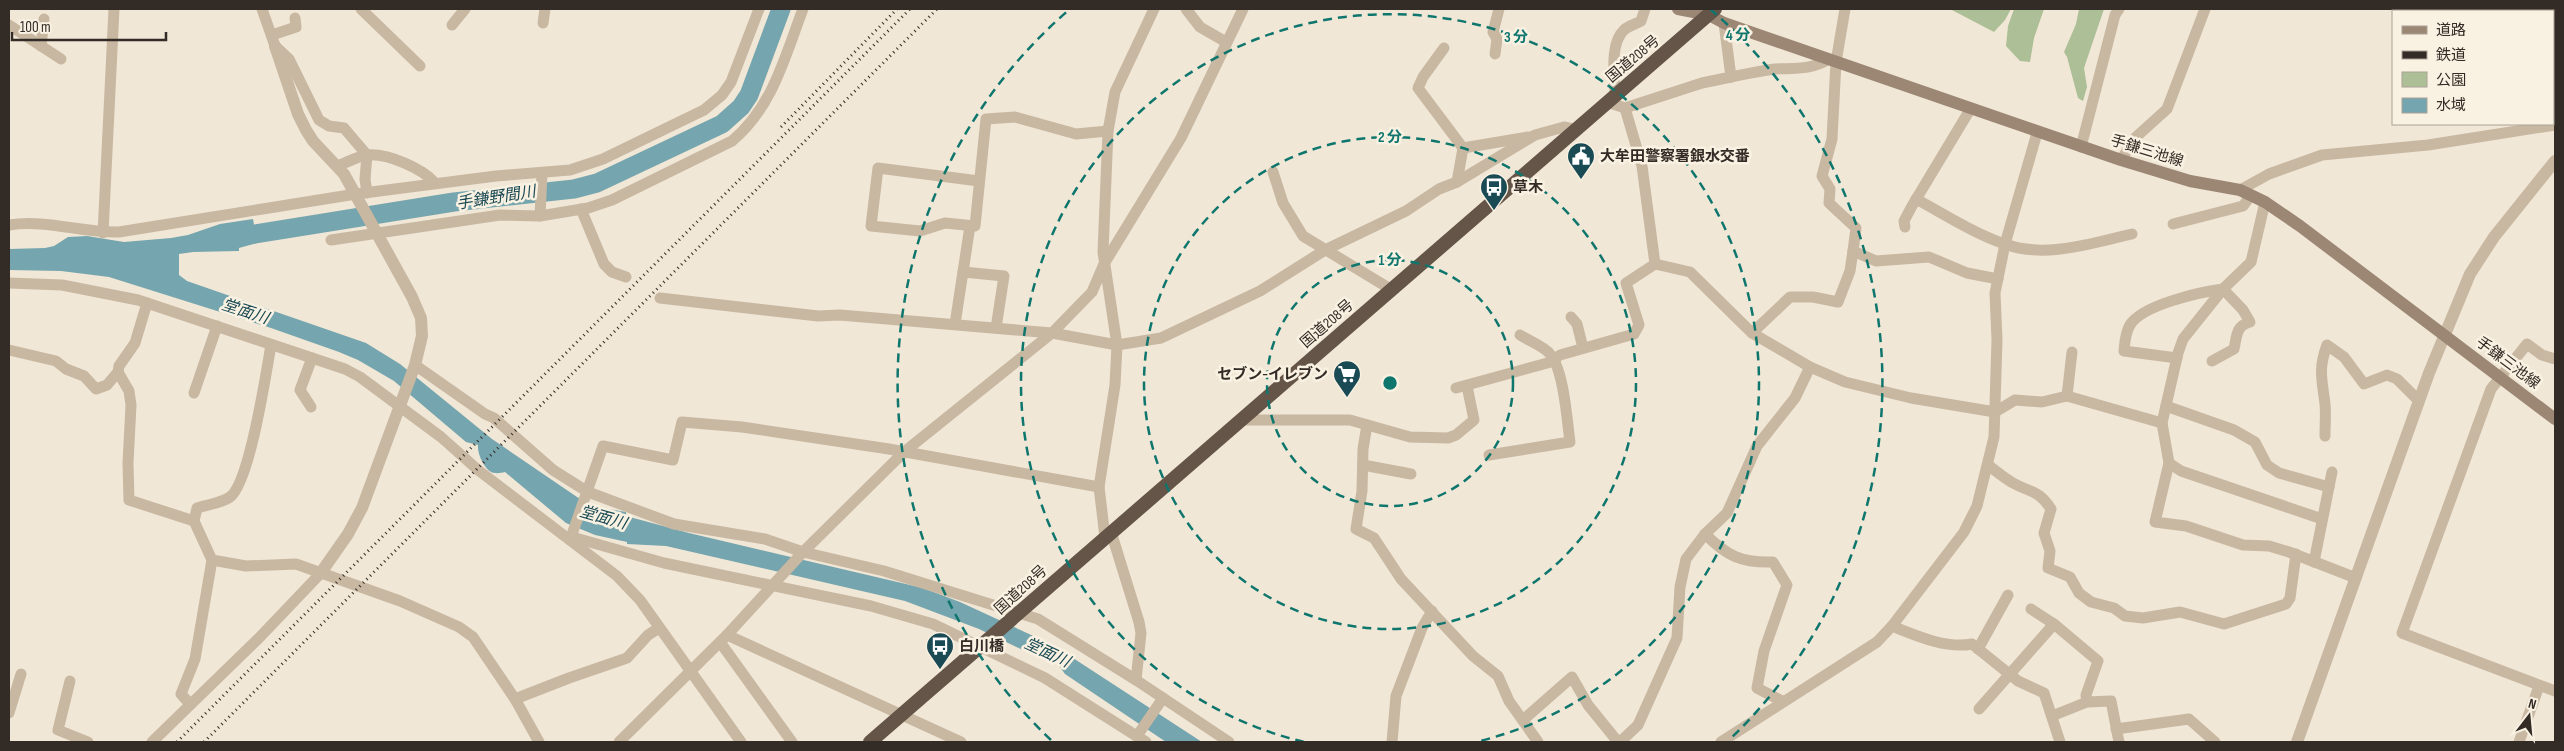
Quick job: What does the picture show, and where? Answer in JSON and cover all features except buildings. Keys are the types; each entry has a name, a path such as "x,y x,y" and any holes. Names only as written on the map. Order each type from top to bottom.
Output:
{"highway":[{"name":"国道208号","path":"870,742 1020,614 1240,420 1578,130 1712,12"}],"main road":[{"name":"手鎌三池線","path":"1678,9 1712,12 1724,23 1971,108 2037,133 2120,160 2190,181 2246,192 2265,202 2444,334 2555,419"}],"street":[{"path":"103,233 114,9"},
{"path":"152,742 259,638 320,574 348,534 362,508 401,406 415,365 422,336 421,318 412,297 377,233 360,195 337,166 314,142 298,114 262,9"},
{"path":"361,9 420,66"},
{"path":"452,25 464,9"},
{"path":"543,23 545,9"},
{"path":"9,225 28,222 103,233 119,232 435,183 570,170 603,159 704,110 722,95 732,82 759,9"},
{"path":"331,240 500,214 540,216 581,209 612,200 732,141 747,128 772,92 803,9"},
{"path":"1136,680 1140,633 1139,622 1108,535 1099,487 1116,385 1117,345 1103,252 1108,131 1115,92 1154,9"},
{"path":"1186,9 1200,27 1226,42"},
{"path":"619,742 724,638 775,585 803,552 904,452 1052,333 1092,292 1104,264 1181,138 1243,9"},
{"path":"1495,54 1497,39 1493,32 1499,9"},
{"path":"1645,9 1641,21 1624,30 1618,38 1615,49 1611,99 1625,108 1642,166 1656,264"},
{"path":"1752,332 1790,297 1813,297 1838,302 1850,271 1856,228 1829,203 1830,189 1822,176 1832,139 1833,61 1845,9"},
{"path":"2081,147 2118,9"},
{"path":"2120,160 2136,137 2167,109 2205,9"},
{"path":"274,41 296,27 295,18"},
{"path":"41,46 44,19"},
{"path":"1724,23 1731,77"},
{"path":"9,25 61,59"},
{"path":"274,41 289,59 319,120 329,126 344,128 367,155 365,179 360,195"},
{"path":"1444,48 1423,76 1418,88 1463,148 1457,182"},
{"path":"1625,108 1702,83 1775,69 1802,69 1833,61"},
{"path":"1905,227 1904,222 1916,199 1971,108"},
{"path":"979,181 878,168 871,226 920,231 945,223 975,226 986,119 1015,117 1076,134 1108,131"},
{"path":"2173,224 2242,206 2246,192 2269,174 2322,155 2428,145 2555,125"},
{"path":"1463,148 1535,135 1564,127 1578,130"},
{"path":"1721,742 1877,642 1892,626 1964,532 1977,506 1994,437 1997,340 1995,293 2004,244 2037,133"},
{"path":"660,298 818,316 840,314 1052,333 1117,345 1161,338 1194,324 1260,291 1325,250 1406,211 1439,189 1457,182 1535,135"},
{"path":"337,166 367,155 402,162 425,172 435,183"},
{"path":"2297,742 2419,401 2444,334 2470,274 2494,237 2555,162"},
{"path":"1273,172 1292,221 1302,236 1392,290"},
{"path":"540,216 542,173"},
{"path":"1916,199 2004,244 2049,250 2081,246 2132,234"},
{"path":"2265,202 2251,262 2222,289 2183,340 2176,358 2162,423 2170,463 2155,522 2186,526 2243,545 2269,546 2296,554 2356,578"},
{"path":"581,209 604,264 612,272 626,278"},
{"path":"955,324 970,226"},
{"path":"1853,251 1876,261 1930,257 1967,273 1998,279"},
{"path":"1240,420 1283,422 1329,419 1350,420 1410,437 1448,438 1456,435 1474,420 1462,387 1554,360 1560,355 1634,334 1638,330 1639,324 1626,283 1656,264 1690,272 1752,332 1810,367 1845,382 1911,398 1995,412 2015,400 2042,402 2067,396 2162,423"},
{"path":"963,272 1004,276 996,328"},
{"path":"9,283 70,286 147,303 345,369 401,406 478,470 571,538 617,576 640,600 741,742"},
{"path":"2176,358 2124,351 2125,336 2130,323 2142,313 2156,307 2207,291 2222,289"},
{"path":"2212,361 2234,349 2238,330 2242,325 2250,322 2243,310 2222,289"},
{"path":"9,350 56,361 66,369 84,376 96,389 107,385 118,372 119,366 135,343 147,303"},
{"path":"1571,317 1577,324 1584,348"},
{"path":"194,393 217,326"},
{"path":"1489,455 1570,442 1565,399 1554,360 1549,352 1520,336"},
{"path":"2555,359 2542,356 2527,344 2506,373 2499,378 2491,389 2402,633 2555,692"},
{"path":"190,704 181,694 195,659 212,560 194,521 197,508 230,498 239,483 255,429 271,345"},
{"path":"2325,436 2325,405 2320,375 2321,360 2327,345 2344,357 2364,384 2387,376 2397,379 2419,401"},
{"path":"2067,396 2072,352"},
{"path":"311,407 300,390 312,358"},
{"path":"415,365 485,414 494,418 553,470 587,495 674,524 765,539 803,552 884,571 1038,619 1136,680 1229,742"},
{"path":"1523,720 1572,676 1588,705 1619,742 1638,725 1677,638 1680,588 1686,559 1705,534 1727,513 1757,446 1795,398 1810,367"},
{"path":"118,372 129,391 132,405 128,463 130,500 194,521"},
{"path":"2166,406 2234,430 2255,442 2267,465 2279,473 2329,488"},
{"path":"571,538 603,446 673,460 682,422 742,427 904,452 1099,487"},
{"path":"1367,425 1363,449 1362,491 1356,529 1374,538 1401,580 1473,656 1498,676 1509,702 1538,742"},
{"path":"2170,463 2181,471 2322,519"},
{"path":"1363,465 1411,474"},
{"path":"1988,465 2014,484 2038,493 2045,499 2051,509 2044,533 2050,551 2048,568 2070,577 2079,593 2091,602 2114,608 2125,616 2143,618 2180,612 2224,624 2286,604 2290,598 2296,554"},
{"path":"2314,562 2332,472"},
{"path":"1705,534 1717,546 1736,558 1752,563 1772,562 1787,585 1764,651 1757,688 1782,702"},
{"path":"571,538 664,563 871,606 933,624 1045,678 1140,740 1163,698"},
{"path":"212,560 246,566 296,564 400,602 459,627 473,637 515,699 539,742"},
{"path":"1978,649 2008,595"},
{"path":"2031,609 2054,624 2098,661 2086,695 2087,702"},
{"path":"1392,742 1396,696 1422,628 1432,611"},
{"path":"1979,709 2054,624"},
{"path":"1892,626 1923,638 1960,647 1972,644 2018,681 2044,693 2060,742"},
{"path":"515,699 627,658 648,635 659,628"},
{"path":"724,638 901,714 961,742"},
{"path":"724,638 792,742"},
{"path":"9,713 22,674"},
{"path":"70,681 58,730 88,742"},
{"path":"2520,742 2540,686"},
{"path":"2052,716 2087,702 2111,700 2119,742"},
{"path":"2116,729 2189,718 2215,742"}],"green space":[{"path":"1950,9 2011,9 2005,20 1994,32"},
{"path":"2014,9 2044,9 2034,38 2030,62 2020,61 2006,46 2008,26"},
{"path":"2079,9 2104,9 2084,68 2087,87 2083,101 2078,98 2064,52 2076,24"}],"water":[{"name":"堂面川","path":"253,219 257,243 239,248 239,251 179,254 179,275 187,281 366,343 400,364 492,439 577,497 596,507 626,512 626,516 689,533 923,588 960,602 1053,645 1202,742 1166,742 1065,674 1057,663 1050,659 1031,654 979,629 905,601 666,546 627,544 627,542 595,535 566,523 505,472 494,473 488,470 480,456 478,445 466,442 394,381 358,360 339,352 271,328 109,277 61,271 9,270 9,249 45,248 54,246 68,237 87,236 124,242 171,238 188,235 220,224"}],"waterway":[{"name":"手鎌野間川","path":"230,238 454,202 574,189 597,183 722,124 741,107 749,95 781,9"}],"railway":[{"path":"781,127 897,9"},
{"path":"177,742 910,9"},
{"path":"204,742 937,9"}],"place":[{"name":"大牟田警察署銀水交番","path":"1581,180"},
{"name":"草木","path":"1494,211"},
{"name":"セブン-イレブン","path":"1347,398"},
{"name":"白川橋","path":"940,670"}]}
